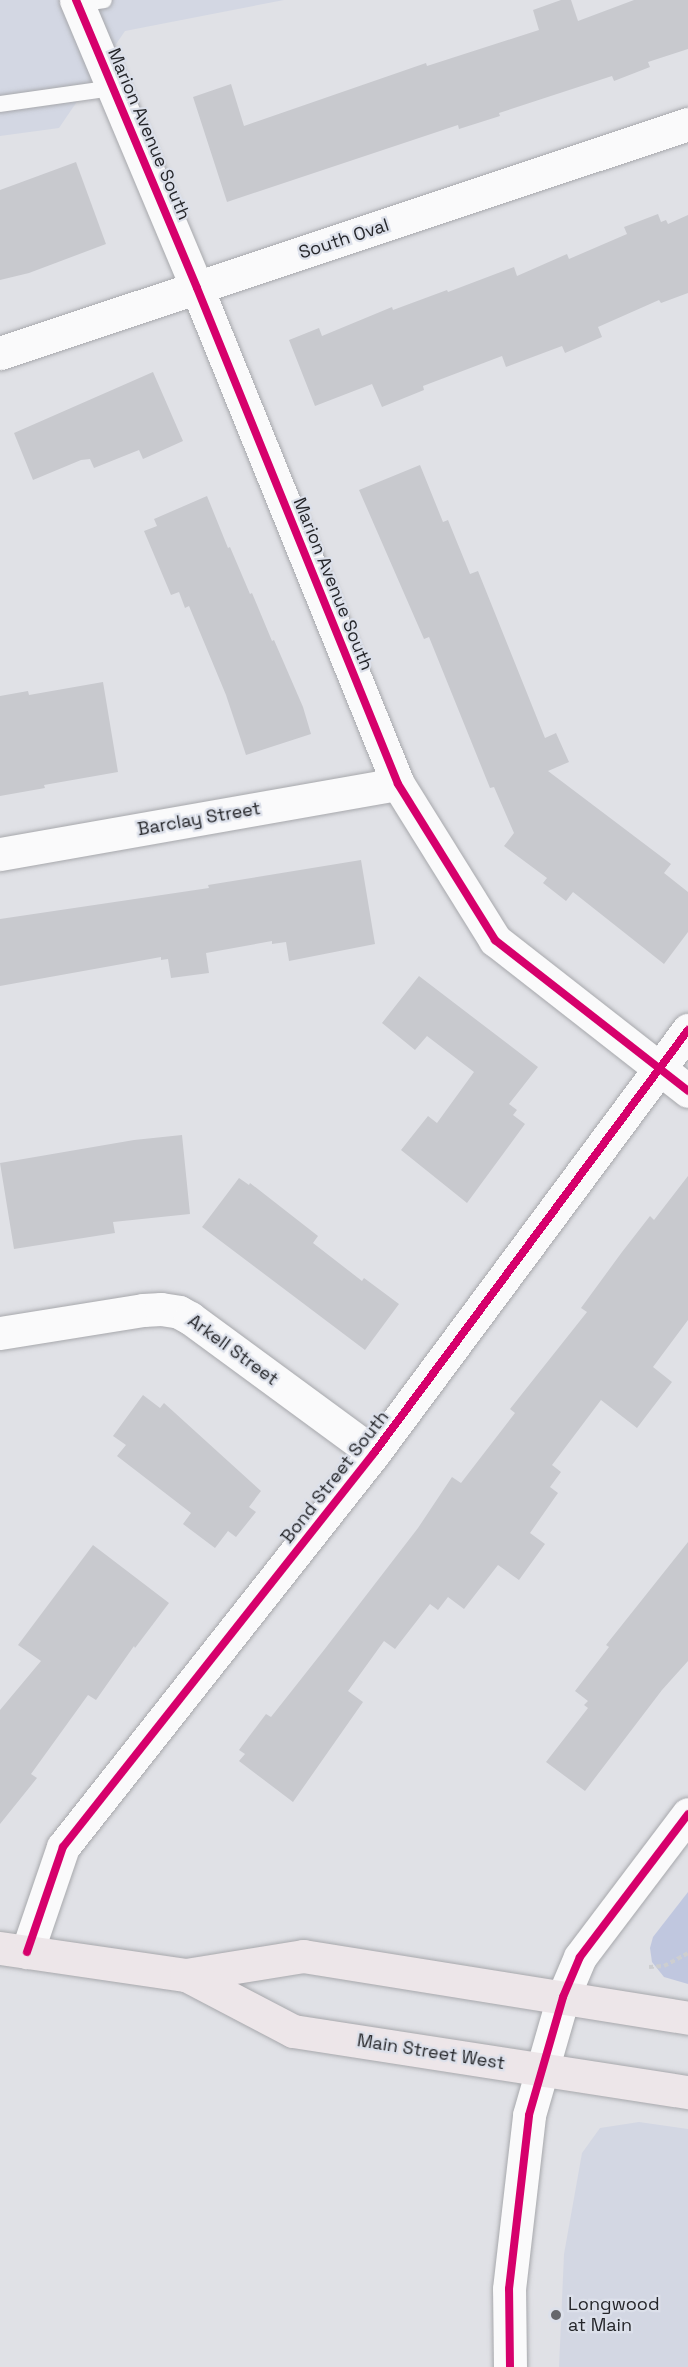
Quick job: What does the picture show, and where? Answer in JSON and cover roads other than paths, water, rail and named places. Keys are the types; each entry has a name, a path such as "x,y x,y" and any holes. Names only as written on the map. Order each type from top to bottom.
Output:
{"main road":[{"name":"Main Street West","path":"14,1950 186,1975 303,1956 688,2018"},
{"name":"Main Street West","path":"186,1975 293,2031 688,2092"}],"street":[{"name":"Marion Avenue South","path":"86,2 113,88 197,288 398,784 495,940 688,1091"},
{"name":"South Oval","path":"0,353 688,124"},
{"name":"Barclay Street","path":"0,854 398,784"},
{"name":"Bond Street South","path":"14,1950 63,1847 374,1453 688,1030"},
{"name":"Arkell Street","path":"0,1333 143,1310 161,1308 178,1312 190,1318 374,1453"},
{"path":"510,2367 511,2278 529,2115 563,1998 580,1957 688,1814"}],"lane":[{"path":"0,105 113,88"}],"place":[{"name":"Longwood at Main","path":"556,2315"}]}
